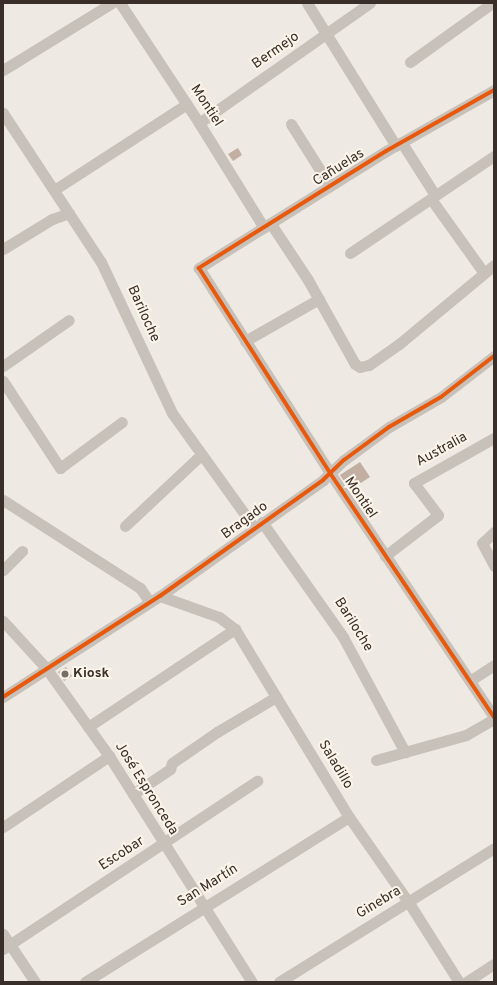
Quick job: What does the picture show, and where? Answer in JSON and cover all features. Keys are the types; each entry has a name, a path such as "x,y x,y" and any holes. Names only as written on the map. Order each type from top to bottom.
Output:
{"street":[{"path":"3,70 112,3"},
{"name":"Montiel","path":"120,3 268,226 319,299 355,364 364,367 399,344 484,273"},
{"path":"307,3 484,273 494,265"},
{"name":"Bermejo","path":"199,123 370,3"},
{"path":"410,62 492,3"},
{"name":"Cañuelas","path":"199,268 330,186 494,90"},
{"path":"54,190 187,104"},
{"name":"Bariloche","path":"3,112 109,276 172,413 343,637 405,752"},
{"path":"291,124 330,186"},
{"path":"350,253 494,156"},
{"path":"3,250 52,219 69,213"},
{"name":"Montiel","path":"199,268 330,473 385,556 471,680 494,718"},
{"path":"245,342 319,299"},
{"path":"3,366 69,320"},
{"name":"Bragado","path":"3,697 160,596 330,473 389,427 453,388 494,356"},
{"path":"3,381 60,468 122,422"},
{"name":"Australia","path":"385,556 438,515 414,483 494,438"},
{"path":"125,526 202,454"},
{"path":"3,500 140,588 149,602"},
{"path":"494,532 482,543 494,565"},
{"path":"3,570 22,551"},
{"name":"Saladillo","path":"160,596 219,617 235,629 349,817 409,903 459,982"},
{"name":"José Espronceda","path":"3,621 46,668 109,756 252,982"},
{"path":"88,728 235,629"},
{"path":"471,680 494,665"},
{"path":"133,794 170,770 172,763 217,732 276,697"},
{"path":"376,760 466,735 494,718"},
{"path":"3,826 109,756"},
{"name":"Escobar","path":"6,946 164,845 257,781"},
{"name":"San Martín","path":"85,982 204,906 349,817"},
{"name":"Ginebra","path":"279,982 409,903 494,848"},
{"path":"3,934 6,946 35,982"},
{"path":"466,982 494,964"}],"building":[{"path":"238,148 242,155 233,161 228,154"},
{"path":"360,462 370,477 350,490 340,475"},
{"name":"Kiosk","path":"66,667 72,676 64,681 58,672"}],"cycle path":[{"path":"494,90 386,151 199,268 330,473 494,717"},
{"path":"3,697 160,596 323,480 344,460 389,427 441,397 494,356"}],"place":[{"name":"Kiosk","path":"65,674"}]}
